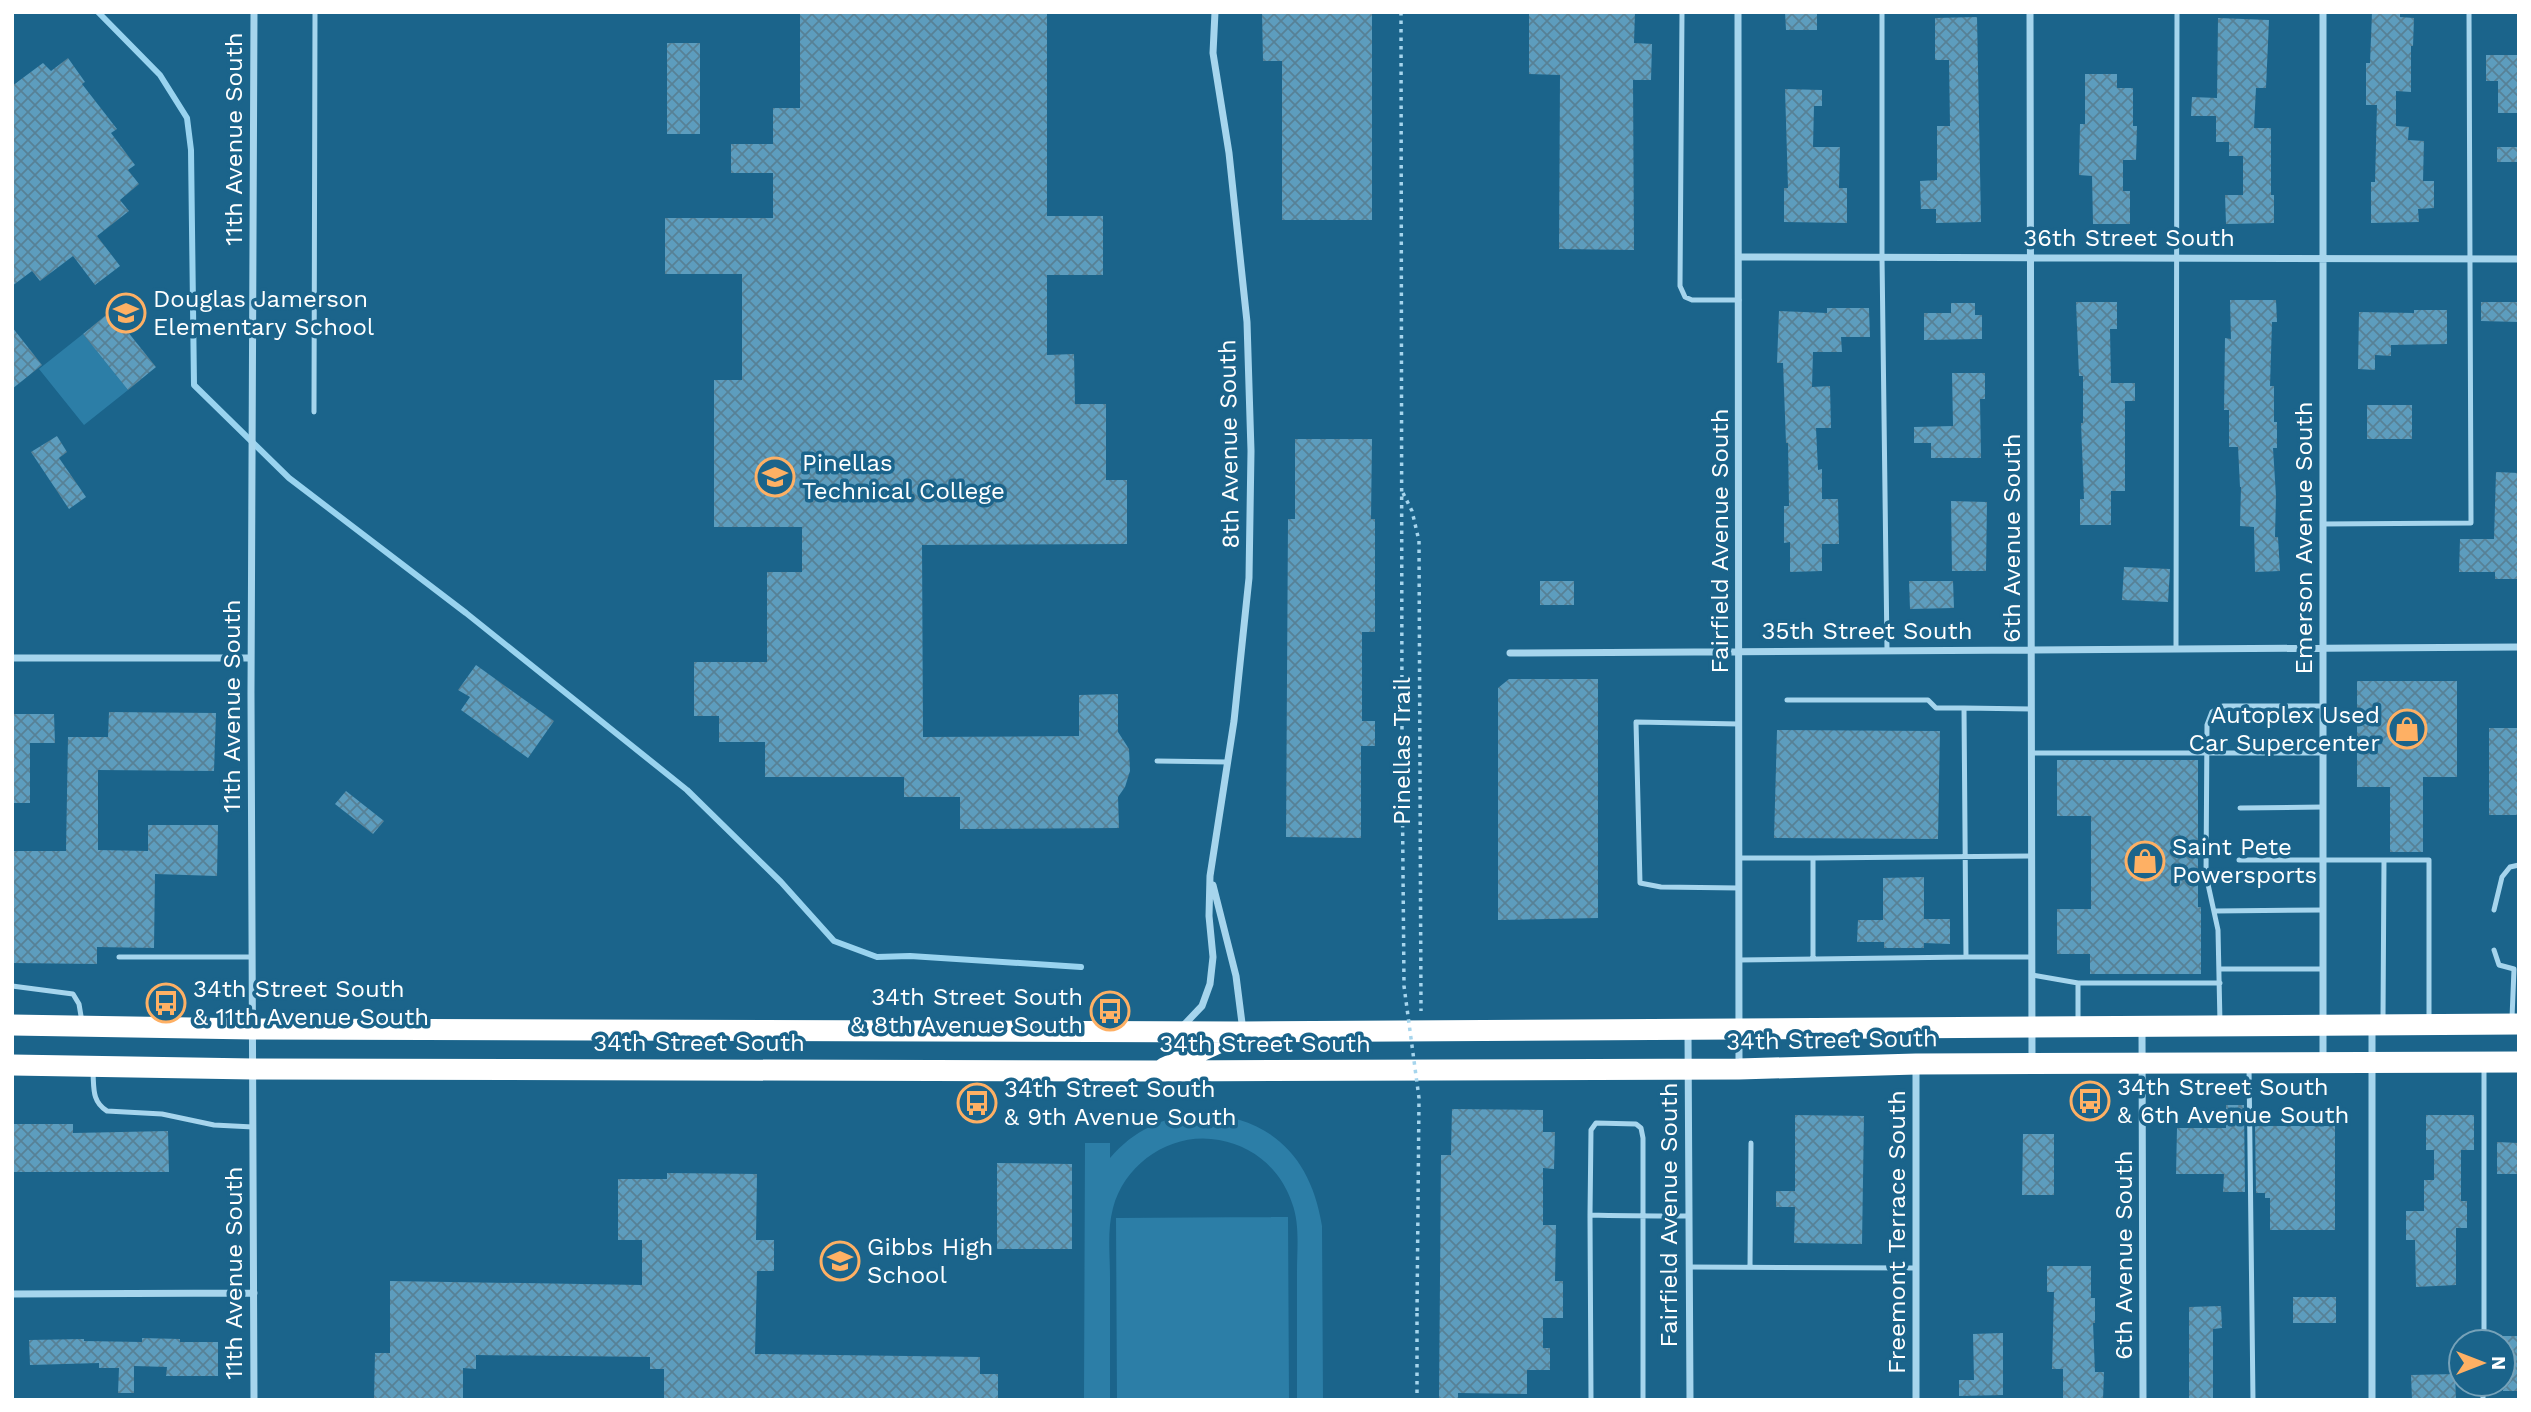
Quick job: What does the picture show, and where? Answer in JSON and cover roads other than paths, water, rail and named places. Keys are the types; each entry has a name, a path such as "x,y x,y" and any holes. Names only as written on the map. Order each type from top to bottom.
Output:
{"highway":[{"name":"34th Street South","path":"12,1025 253,1029 1243,1032 2515,1025"},
{"path":"1159,1071 1243,1032"},
{"name":"34th Street South","path":"12,1065 253,1069 1159,1071 2519,1062"}],"street":[{"name":"11th Avenue South","path":"254,12 251,658 254,1400"},
{"name":"8th Avenue South","path":"1178,1032 1202,1006 1210,984 1213,957 1209,916 1210,876 1228,762 1249,578 1251,451 1245,308 1230,153 1213,53 1215,12"},
{"name":"Fairfield Avenue South","path":"1738,12 1739,1069"},
{"name":"6th Avenue South","path":"2030,12 2032,1064"},
{"name":"Emerson Avenue South","path":"2323,12 2323,1063"},
{"name":"36th Street South","path":"1739,257 2519,258"},
{"name":"35th Street South","path":"1510,653 2519,646"},
{"path":"12,658 251,658"},
{"name":"8th Avenue South","path":"1210,876 1236,976 1243,1032"},
{"path":"2372,1400 2372,1063 2378,1025"},
{"name":"6th Avenue South","path":"2142,1026 2143,1400"},
{"name":"Fairfield Avenue South","path":"1688,1030 1690,1400"},
{"name":"Freemont Terrace South","path":"1916,1064 1916,1400"},
{"path":"12,1294 254,1293"}],"lane":[{"path":"314,412 315,12"},
{"path":"1682,12 1680,286 1685,297 1692,300 1739,300"},
{"path":"1882,12 1886,650"},
{"path":"2176,649 2179,258 2177,12"},
{"path":"2323,524 2471,523 2469,12"},
{"path":"1787,700 1928,700 1936,708 2031,709"},
{"path":"2221,1026 2215,911 2206,875 2207,724 2212,712 2223,706 2323,706"},
{"path":"1964,708 1966,957"},
{"path":"1739,724 1636,722 1640,883 1661,887 1740,888"},
{"path":"2031,752 2323,753"},
{"path":"1157,761 1228,762"},
{"path":"2240,808 2323,807"},
{"path":"1739,858 2031,856"},
{"path":"1812,959 1813,858"},
{"path":"2239,860 2429,860 2429,1025"},
{"path":"2378,1025 2384,860"},
{"path":"2494,910 2502,877 2510,867 2519,865"},
{"path":"2215,911 2323,910"},
{"path":"2494,950 2499,964 2517,969 2515,1025"},
{"path":"119,957 252,957"},
{"path":"1739,960 2032,957"},
{"path":"2219,970 2323,969"},
{"path":"2032,975 2078,983 2220,984"},
{"path":"2078,983 2078,1027"},
{"path":"12,986 73,994 79,1004 83,1026"},
{"path":"2484,1062 2484,1328"},
{"path":"2249,1063 2253,1400"},
{"path":"93,1066 94,1094 100,1107 107,1111 162,1114 214,1125 253,1127"},
{"path":"1591,1400 1591,1130 1596,1123 1602,1122 1636,1124 1642,1128 1643,1400"},
{"path":"1750,1267 1751,1143"},
{"path":"1590,1215 1689,1216"},
{"path":"1689,1267 1916,1268"}],"waterway":[{"path":"98,12 160,75 187,118 191,150 194,385 289,478 466,613 687,790 781,882 834,941 877,957 910,956 1081,967"}],"place":[{"name":"Douglas Jamerson Elementary School","path":"126,313"},
{"name":"Pinellas Technical College","path":"775,477"},
{"name":"Autoplex Used Car Supercenter","path":"2407,729"},
{"name":"Saint Pete Powersports","path":"2145,861"},
{"name":"34th Street South & 11th Avenue South","path":"166,1003"},
{"name":"34th Street South & 8th Avenue South","path":"1110,1011"},
{"name":"34th Street South & 6th Avenue South","path":"2090,1101"},
{"name":"34th Street South & 9th Avenue South","path":"977,1103"},
{"name":"Gibbs High School","path":"840,1261"}]}
